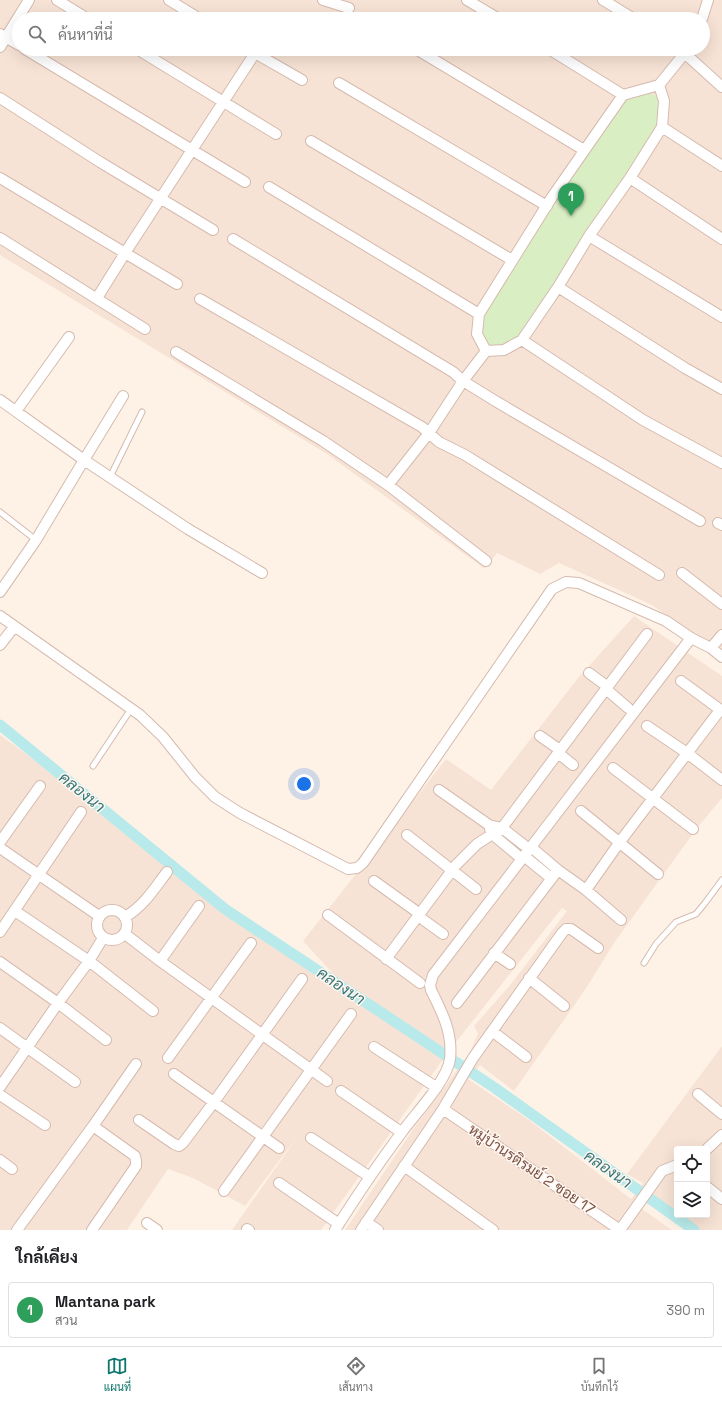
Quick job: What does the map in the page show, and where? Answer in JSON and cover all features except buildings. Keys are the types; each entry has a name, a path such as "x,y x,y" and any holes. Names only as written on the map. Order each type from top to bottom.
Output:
{"street":[{"path":"20,12 29,0"},
{"path":"57,0 77,12"},
{"path":"169,0 189,12"},
{"path":"323,0 349,8"},
{"path":"467,0 487,12"},
{"path":"603,0 623,12"},
{"path":"704,12 708,0"},
{"path":"0,47 3,35 12,23"},
{"path":"3,35 12,41"},
{"path":"38,56 245,182"},
{"path":"148,56 276,134"},
{"path":"97,298 223,102 249,56"},
{"path":"261,56 302,80"},
{"path":"428,56 584,150"},
{"path":"560,56 623,95"},
{"path":"486,351 477,334 479,314 512,260 584,150 623,95 659,85 681,56"},
{"path":"690,56 722,87"},
{"path":"339,83 547,206"},
{"path":"388,485 429,433 463,381 486,351 504,350 522,340 558,288 589,236 630,178 662,127 664,101 659,85"},
{"path":"0,98 100,162 213,230"},
{"path":"662,127 722,166"},
{"path":"311,141 512,260"},
{"path":"0,178 177,284"},
{"path":"630,178 722,239"},
{"path":"269,187 479,314"},
{"path":"589,236 722,317"},
{"path":"0,238 145,329"},
{"path":"233,239 453,372 463,381 700,521"},
{"path":"558,288 685,368 722,389"},
{"path":"200,299 422,427 439,442 464,455 659,574"},
{"path":"16,411 69,337"},
{"path":"522,340 643,420 722,463"},
{"path":"176,352 323,441 388,485 486,561"},
{"path":"0,592 36,540 124,396"},
{"path":"0,400 84,460 188,529 262,573"},
{"path":"682,573 722,604"},
{"path":"0,616 140,715 163,737 195,777 215,797 240,813 348,869 357,868 363,863 552,589 566,582 579,583 656,616 691,638 719,653 722,635"},
{"path":"0,645 14,627"},
{"path":"386,959 452,871 490,830 502,828 647,634"},
{"path":"279,1183 337,1227 401,1132 436,1087 444,1075 450,1061 451,1043 446,1022 431,990 430,982 433,975 691,638"},
{"path":"589,673 628,708"},
{"path":"586,890 652,799 721,711 681,682"},
{"path":"647,726 687,753 722,780"},
{"path":"540,736 572,765"},
{"path":"613,768 693,829"},
{"path":"0,842 40,786"},
{"path":"439,790 490,830 527,853 555,874 586,890 621,920"},
{"path":"581,811 658,874"},
{"path":"0,932 81,812"},
{"path":"502,828 527,853"},
{"path":"407,835 476,889"},
{"path":"0,848 99,916"},
{"path":"125,917 143,904 167,872"},
{"path":"457,1003 555,874"},
{"path":"374,881 443,934"},
{"path":"160,961 199,906"},
{"path":"109,910 116,910 121,913 128,923 125,934 114,941 103,938 99,934 97,928 99,916 109,910"},
{"path":"15,911 89,961 154,1011"},
{"path":"328,915 420,983"},
{"path":"378,1230 363,1226 443,1109 473,1058 528,978 562,932 566,929 571,929 598,948"},
{"path":"125,934 160,961 327,1081"},
{"path":"0,1087 89,961 103,938"},
{"path":"168,1058 251,943"},
{"path":"494,953 510,964"},
{"path":"0,962 58,1003 106,1040"},
{"path":"528,978 564,1006"},
{"path":"139,1120 174,1144 179,1146 183,1143 302,979"},
{"path":"224,1191 351,1014"},
{"path":"0,1028 75,1082"},
{"path":"492,1031 526,1057"},
{"path":"374,1047 436,1087"},
{"path":"17,1230 136,1064"},
{"path":"174,1074 279,1148"},
{"path":"341,1091 401,1132"},
{"path":"698,1094 722,1114"},
{"path":"0,1095 45,1125"},
{"name":"หมู่บ้านรติรมย์ 2 ซอย 17","path":"443,1109 622,1227"},
{"path":"92,1230 136,1166 135,1156 93,1126"},
{"path":"710,1146 722,1135"},
{"path":"311,1138 370,1176"},
{"path":"0,1160 12,1169"},
{"path":"404,1166 492,1230"},
{"path":"622,1227 662,1171 674,1166"},
{"path":"710,1189 722,1199"},
{"path":"147,1223 157,1230"}],"lane":[{"path":"110,477 142,412"},
{"path":"0,512 36,540"},
{"path":"93,766 131,709"},
{"path":"644,963 656,944 676,922 696,914 722,880"}],"shaded area":[{"path":"0,0 722,0 722,655 652,605 559,563 540,574 497,553 485,569 327,454 0,255"},
{"path":"634,616 722,676 722,798 697,828 614,943 585,990 514,1091 480,1065 468,1079 529,1120 631,1199 643,1183 627,1174 722,1046 722,1230 697,1230 679,1218 710,1218 710,1146 674,1146 674,1215 650,1199 642,1209 672,1230 345,1230 414,1128 469,1054 478,1034 474,1026 511,984 567,911 562,908 449,1051 321,1230 232,1230 298,1136 245,1206 193,1178 168,1169 127,1230 0,1230 0,735 54,774 160,861 348,990 303,941 446,759 491,790 578,678"}],"green space":[{"path":"644,89 664,101 662,127 520,338 504,350 484,347 479,314 623,95"}],"waterway":[{"name":"คลองนา","path":"0,725 225,909 495,1088 694,1230"}],"place":[{"name":"Mantana park","path":"571,216"}]}
